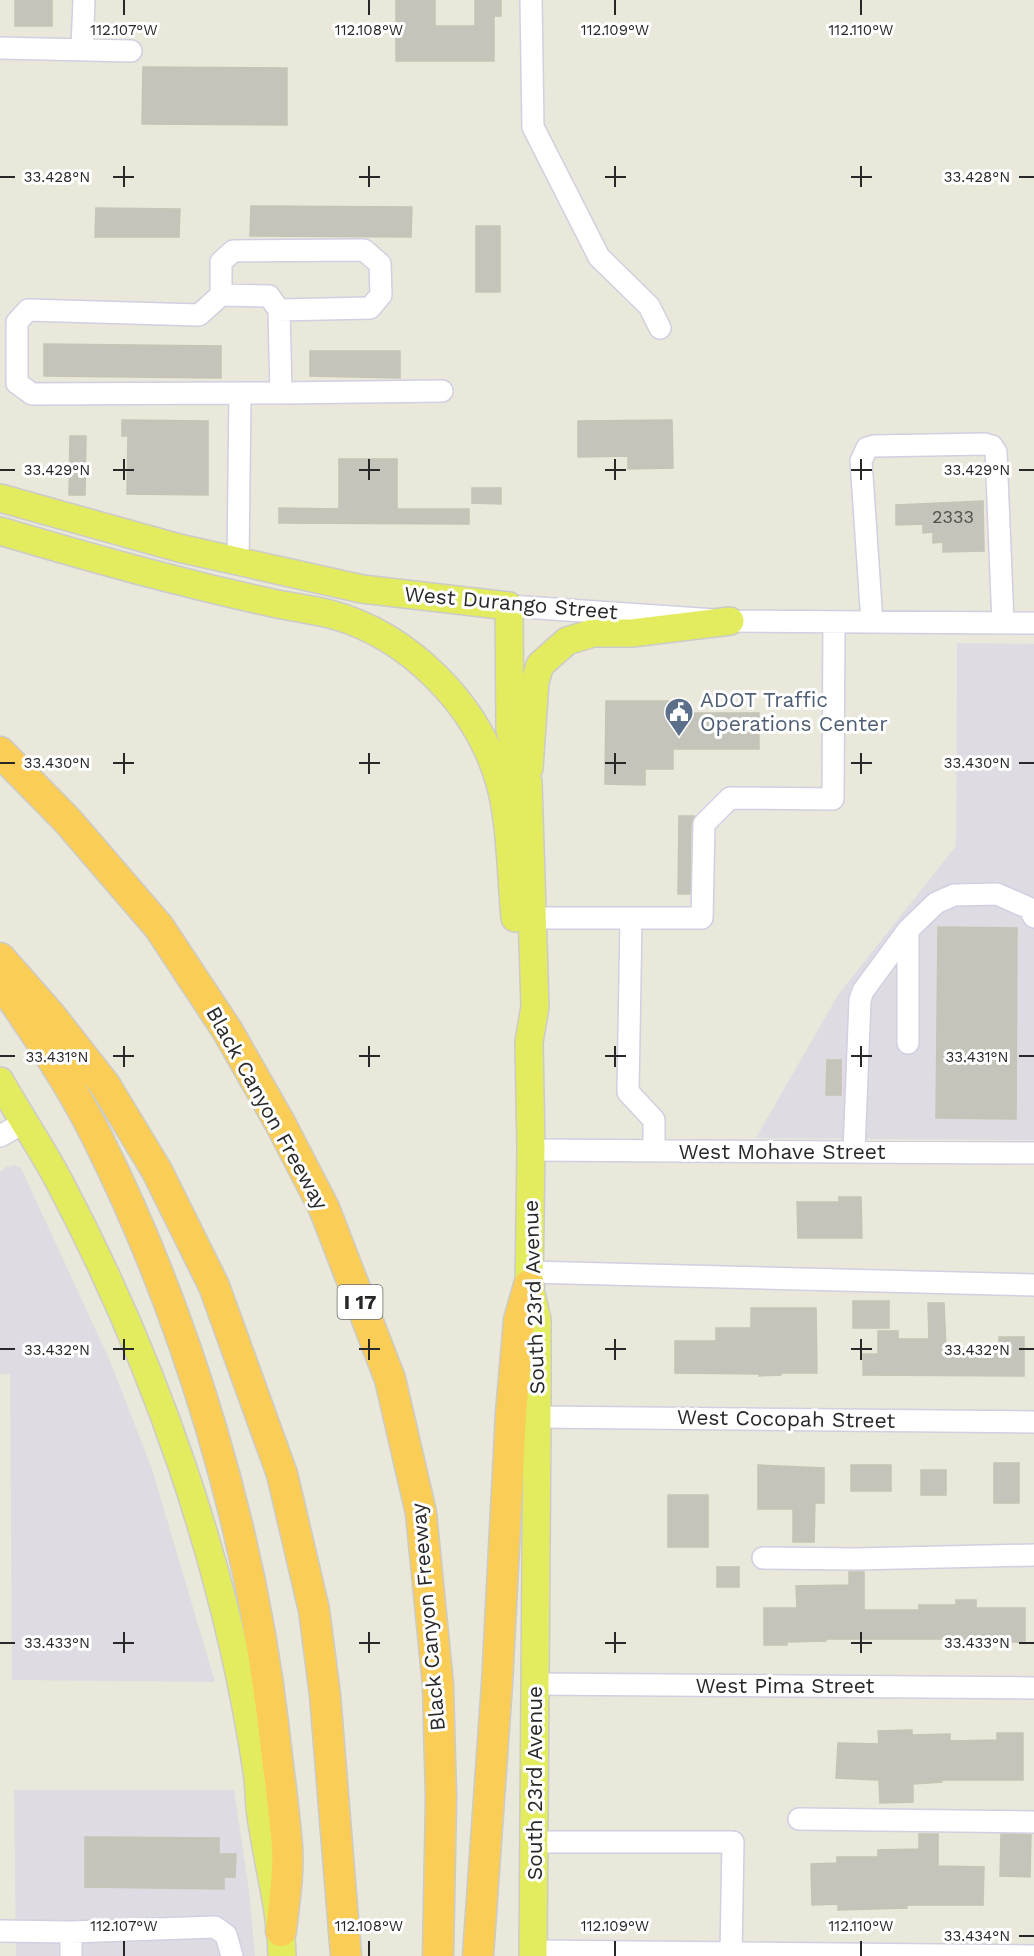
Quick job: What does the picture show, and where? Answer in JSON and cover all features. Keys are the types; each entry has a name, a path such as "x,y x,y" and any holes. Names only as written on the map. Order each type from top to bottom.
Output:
{"highway":[{"name":"Black Canyon Freeway","path":"0,752 67,820 159,927 227,1030 280,1123 324,1208 390,1379 421,1513 438,1685 441,1798 438,1956"},
{"path":"0,958 51,1016 105,1085 158,1171 214,1286 282,1473 314,1610 325,1695 346,1956"},
{"path":"0,980 40,1040 97,1137 146,1243 190,1362 211,1430 248,1574 270,1695 287,1847 281,1943"},
{"path":"478,1956 497,1684 513,1390 519,1320 529,1279"}],"main road":[{"name":"West Durango Street","path":"0,498 64,514 179,548 362,589 509,606"},
{"path":"0,531 183,582 332,614 375,632 398,645 422,663 459,702 486,746 500,783 529,1042"},
{"name":"South 23rd Avenue","path":"509,606 510,730 518,760 528,782 535,1007 529,1042 531,1150 529,1279 537,1320 533,1954"},
{"path":"528,782 535,682 540,665 567,641 593,633 632,633 730,621"},
{"path":"0,1081 58,1180 130,1330 158,1398 199,1518 217,1583 247,1712 258,1774 260,1809 281,1943"}],"street":[{"path":"82,50 84,0"},
{"path":"531,0 533,127 599,257 649,306 660,328"},
{"path":"0,48 131,51"},
{"path":"221,296 221,262 233,251 364,250 380,264 381,296 370,308 279,310"},
{"path":"281,393 279,310 269,296 221,296 199,315 28,310 17,322 16,382 32,394 281,393 442,391"},
{"path":"238,561 240,393"},
{"path":"872,622 861,461 863,454 867,448 874,446 985,444 992,446 996,452 1003,623"},
{"path":"0,483 64,514"},
{"name":"West Durango Street","path":"509,606 730,621 1034,623"},
{"path":"532,918 702,918 704,824 730,798 833,799 834,622"},
{"path":"854,1152 860,1000 863,991 908,930 936,903 954,895 997,894 1029,908 1034,917"},
{"path":"631,918 628,1092 654,1120 654,1151"},
{"path":"908,930 908,1043"},
{"path":"0,1136 23,1123"},
{"name":"West Mohave Street","path":"531,1150 1034,1154"},
{"path":"529,1279 1034,1285"},
{"name":"West Cocopah Street","path":"537,1417 1034,1422"},
{"path":"763,1558 1034,1556"},
{"name":"West Pima Street","path":"535,1684 1034,1688"},
{"path":"799,1820 1034,1822"},
{"path":"535,1842 733,1842 731,1953"},
{"path":"0,1931 71,1932 215,1926 226,1935 232,1956"},
{"path":"71,1932 72,1956"},
{"path":"533,1954 1034,1956"}],"shaded area":[{"path":"957,643 1034,644 1034,1140 756,1138 838,995 956,846"},
{"path":"15,1165 21,1168 110,1361 152,1469 215,1682 12,1680 10,1374 0,1374 0,1172 6,1167"},
{"path":"14,1790 234,1790 249,1890 255,1956 16,1956"}],"building":[{"path":"15,0 52,0 52,26 15,26"},
{"path":"396,0 435,0 435,26 475,26 475,0 501,0 501,16 494,16 494,61 396,61"},
{"path":"143,67 287,68 287,125 142,124"},
{"path":"251,206 412,207 411,237 250,236"},
{"path":"96,208 180,209 179,237 95,237"},
{"path":"476,226 500,226 500,292 476,292"},
{"path":"44,344 221,346 221,378 44,376"},
{"path":"310,351 400,351 400,378 310,376"},
{"path":"122,420 208,421 208,495 127,494 128,436 122,436"},
{"path":"672,420 673,468 628,469 628,456 578,457 578,421"},
{"path":"70,436 86,436 85,495 69,495"},
{"path":"339,459 397,459 397,509 469,509 469,524 279,523 279,508 339,509"},
{"path":"472,488 501,488 501,504 472,503"},
{"path":"983,501 984,551 943,552 943,542 933,543 933,532 923,533 923,524 896,525 896,505"},
{"path":"606,701 674,701 674,713 759,713 759,749 673,749 673,769 645,769 645,785 605,784"},
{"path":"679,816 694,816 691,824 690,894 678,894"},
{"path":"938,927 1017,928 1016,1119 936,1118"},
{"path":"827,1060 841,1060 841,1095 826,1095"},
{"path":"839,1197 861,1197 862,1238 798,1238 797,1202 839,1202"},
{"path":"853,1301 889,1301 889,1328 853,1328"},
{"path":"928,1303 944,1303 946,1349 999,1349 999,1337 1024,1337 1024,1376 863,1375 863,1354 878,1354 878,1331 898,1331 898,1339 929,1339"},
{"path":"751,1308 816,1308 817,1373 781,1373 781,1375 759,1376 759,1374 675,1373 675,1341 716,1341 716,1328 751,1328"},
{"path":"994,1463 1019,1463 1019,1503 994,1503"},
{"path":"758,1465 824,1468 824,1503 815,1503 814,1542 793,1542 793,1509 758,1509"},
{"path":"851,1465 891,1465 891,1491 851,1491"},
{"path":"921,1470 946,1470 946,1495 921,1495"},
{"path":"668,1495 708,1495 708,1547 668,1547"},
{"path":"717,1567 739,1567 739,1587 717,1587"},
{"path":"849,1572 864,1572 864,1610 919,1610 919,1605 956,1605 956,1600 976,1600 976,1608 1025,1608 1025,1642 998,1642 998,1639 826,1639 826,1641 787,1642 787,1645 764,1645 764,1608 797,1608 796,1586 849,1585"},
{"path":"912,1730 912,1735 950,1734 950,1741 997,1740 997,1733 1023,1733 1023,1780 942,1780 942,1782 913,1784 913,1802 880,1803 879,1780 836,1778 838,1743 879,1744 878,1731"},
{"path":"919,1834 938,1834 938,1866 984,1867 983,1905 907,1905 907,1908 838,1910 838,1904 812,1905 811,1864 837,1863 837,1857 878,1857 878,1850 919,1849"},
{"path":"1001,1834 1031,1835 1030,1877 1000,1876"},
{"path":"85,1837 219,1838 219,1854 236,1854 235,1877 224,1877 224,1889 85,1887"}],"place":[{"name":"ADOT Traffic Operations Center","path":"679,738"}]}
